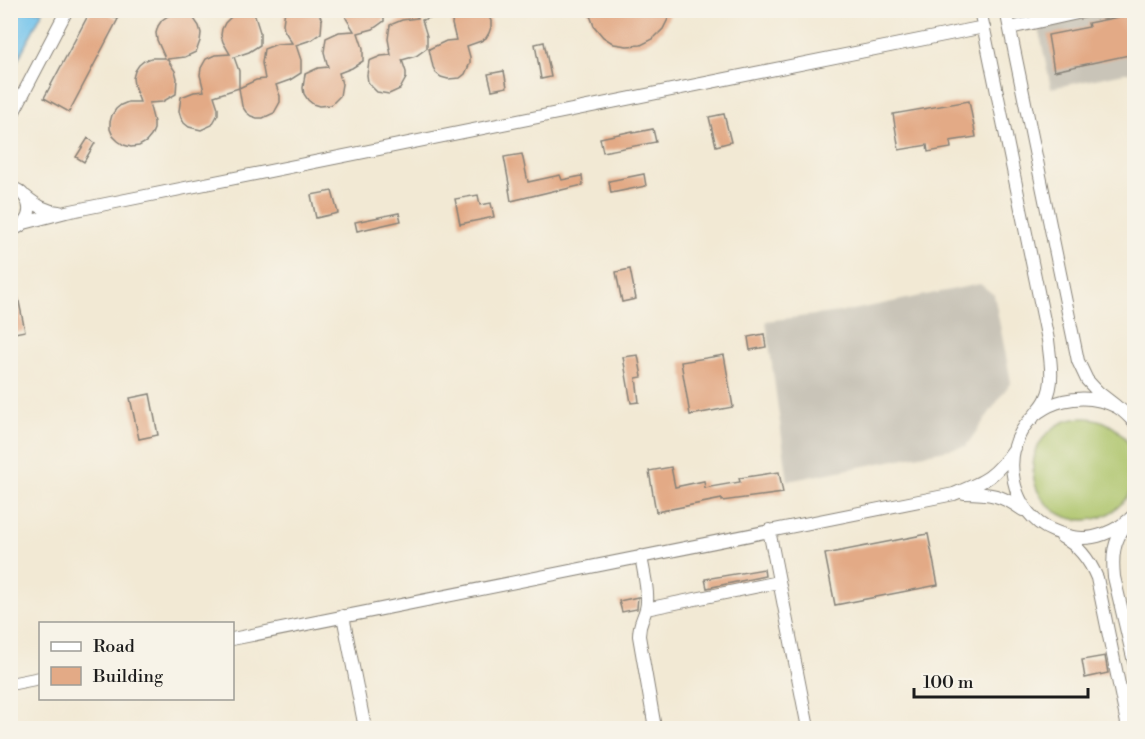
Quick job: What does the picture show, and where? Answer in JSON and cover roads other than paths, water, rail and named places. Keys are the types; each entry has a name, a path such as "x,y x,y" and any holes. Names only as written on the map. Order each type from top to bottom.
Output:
{"street":[{"path":"10,119 67,10"},
{"path":"954,494 976,485 1002,467 1015,448 1022,432 1047,398 1051,364 980,10"},
{"path":"1006,10 1078,361 1087,380 1098,392 1134,422"},
{"path":"1010,28 1091,10"},
{"path":"15,229 66,212 984,27"},
{"path":"10,187 44,209 66,212"},
{"path":"15,229 28,217 30,210 26,196"},
{"path":"1032,419 1050,405 1072,398 1094,399 1119,408 1134,417"},
{"path":"1015,448 1012,466 1014,484 1020,501 1031,515"},
{"path":"234,639 769,530 954,494 977,493 996,495 1009,500 1069,541 1091,565 1097,578 1128,729"},
{"path":"1052,531 1073,537 1095,537 1115,530 1134,516"},
{"path":"1134,516 1119,534 1113,551 1114,577 1134,662"},
{"path":"769,530 808,729"},
{"path":"640,556 646,588 646,609 640,622 639,636 655,729"},
{"path":"646,609 779,582"},
{"path":"343,616 364,729"},
{"path":"10,684 39,678"}],"water":[{"path":"10,11 43,11 11,73"}]}
